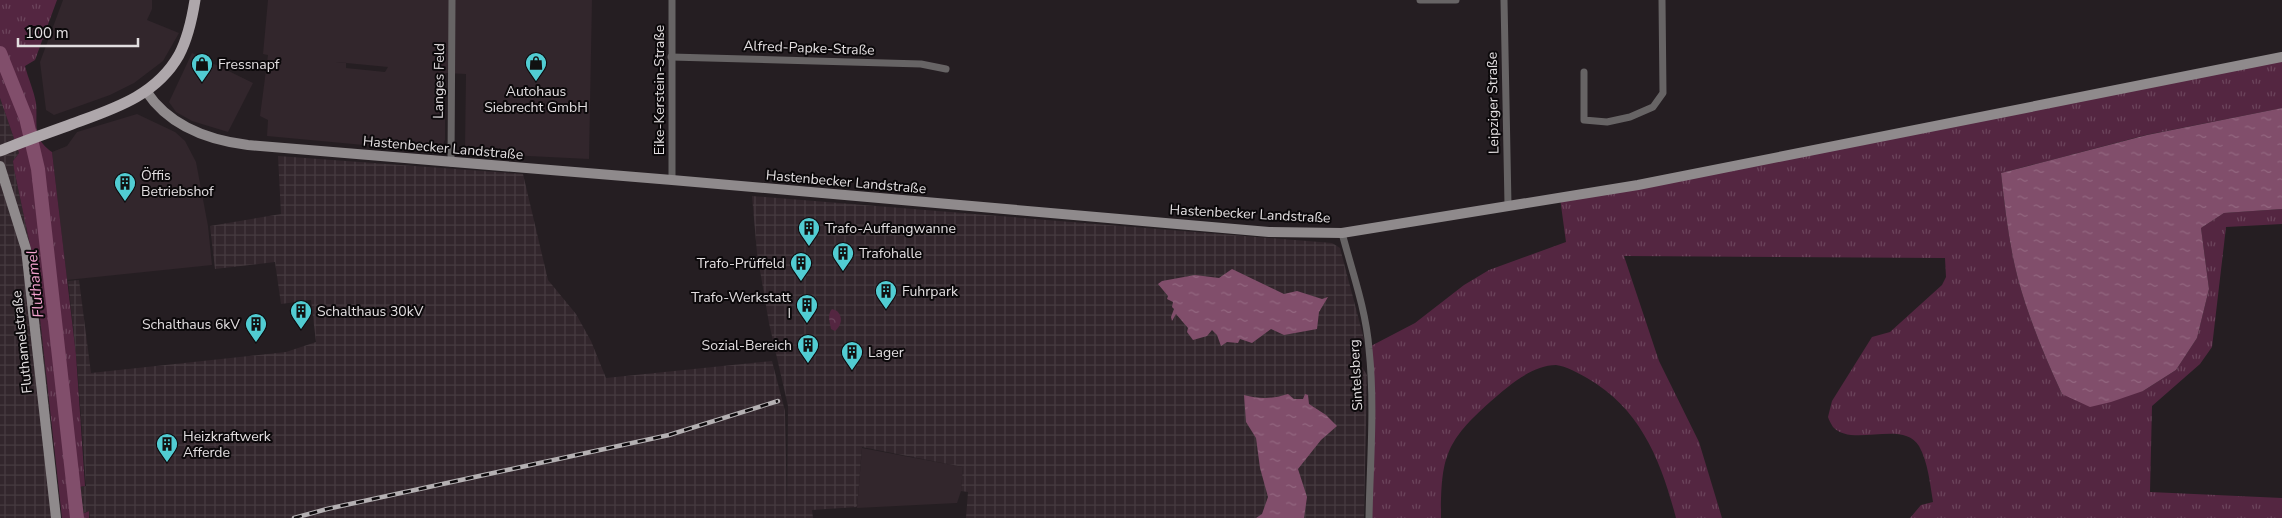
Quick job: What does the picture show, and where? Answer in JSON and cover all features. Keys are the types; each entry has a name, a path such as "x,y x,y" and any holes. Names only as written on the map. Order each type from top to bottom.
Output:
{"main road":[{"path":"0,150 129,102 146,91 169,70 179,55 189,28 195,0"},
{"name":"Hastenbecker Landstraße","path":"146,91 156,106 170,118 201,134 234,144 1268,232 1342,233 1560,198 1716,170 2282,57"},
{"name":"Fluthamelstraße","path":"0,166 26,249 56,518"}],"street":[{"name":"Langes Feld","path":"451,163 452,0"},
{"name":"Eike-Kerstein-Straße","path":"672,0 672,180"},
{"path":"1420,0 1456,0"},
{"name":"Leipziger Straße","path":"1504,0 1508,205"},
{"path":"1584,72 1584,120 1608,122 1630,117 1653,107 1663,93 1662,0"},
{"name":"Alfred-Papke-Straße","path":"671,57 920,64 946,69"},
{"name":"Sintelsberg","path":"1342,233 1362,310 1369,347 1372,379 1369,518"}],"shaded area":[{"path":"63,0 152,0 152,9 147,20 179,33 163,61 134,83 110,95 54,115 46,110 40,62"},
{"path":"268,0 592,0 589,159 507,155 478,152 465,147 466,74 445,73 445,140 439,152 267,136 268,120 260,116 268,55 263,54","holes":["336,62 388,67 385,72 346,68 346,63"]},
{"path":"192,53 253,83 228,132 192,121 176,112 169,102"},
{"path":"0,98 19,153 13,161 34,264 61,518 0,518"},
{"path":"137,114 175,132 185,141 196,162 208,226 212,265 67,280 52,152 67,146 77,132"},
{"path":"278,156 523,174 548,280 576,314 591,341 606,378 772,361 785,411 787,512 788,406 769,323 757,253 752,196 1332,243 1340,248 1364,339 1360,349 1353,354 1355,363 1362,367 1367,375 1364,518 966,518 968,492 961,491 963,467 862,447 857,507 812,510 813,518 90,518 89,511 81,514 79,507 83,503 80,487 86,486 77,364 68,281 79,280 91,373 286,352 316,342 311,300 281,304 275,262 215,269 210,226 281,214"},
{"path":"862,448 963,467 961,491 957,503 857,508"}],"green space":[{"path":"0,0 57,0 35,60 25,66 36,103 38,136 52,152 76,355 85,486 79,487 82,503 79,507 80,515 89,511 89,518 62,518 34,264 13,161 19,153 0,98"},
{"path":"2282,57 2282,108 2146,135 2001,173 2010,240 2018,279 2038,338 2062,394 2143,391 2176,370 2197,338 2209,289 2201,228 2224,213 2282,209 2282,224 2226,227 2212,347 2200,364 2152,406 2150,492 2282,498 2282,518 1910,518 1921,505 1933,502 1927,466 1919,446 1911,438 1901,435 1852,435 1841,433 1833,427 1828,417 1832,401 1872,337 1890,332 1942,285 1946,277 1945,258 1624,256 1659,361 1699,442 1722,518 1676,518 1655,457 1635,421 1622,405 1606,391 1576,372 1556,365 1538,369 1520,378 1490,402 1463,429 1449,452 1445,465 1442,480 1441,518 1369,518 1369,347 1415,323 1464,285 1489,270 1566,242 1560,198"},
{"path":"832,309 839,313 841,318 839,326 835,331 831,329 830,313"}],"water":[{"path":"2282,108 2282,209 2224,213 2201,228 2209,289 2197,338 2176,370 2143,391 2090,407 2062,394 2038,338 2018,279 2010,240 2001,173 2147,135"},
{"path":"1232,269 1284,294 1297,291 1322,299 1328,297 1319,312 1317,329 1284,335 1271,329 1252,343 1240,339 1238,343 1227,342 1221,346 1217,335 1212,330 1207,336 1193,340 1187,332 1188,328 1176,314 1172,321 1173,302 1167,299 1168,296 1158,284 1162,281 1195,275 1219,278"},
{"path":"1288,394 1294,399 1303,399 1305,394 1308,395 1309,404 1326,415 1337,426 1321,440 1298,469 1307,497 1304,518 1256,518 1262,514 1268,497 1260,468 1256,438 1246,422 1244,395 1266,398"}],"waterway":[{"name":"Fluthamel","path":"0,53 26,118 38,169 77,518"}],"railway":[{"path":"294,518 327,509 669,435 778,401"}],"place":[{"name":"Autohaus Siebrecht GmbH","path":"536,82"},
{"name":"Fressnapf","path":"202,83"},
{"name":"Öffis Betriebshof","path":"125,202"},
{"name":"Trafo-Auffangwanne","path":"809,247"},
{"name":"Trafohalle","path":"843,272"},
{"name":"Trafo-Prüffeld","path":"801,282"},
{"name":"Fuhrpark","path":"886,310"},
{"name":"Trafo-Werkstatt I","path":"807,324"},
{"name":"Schalthaus 30kV","path":"301,330"},
{"name":"Schalthaus 6kV","path":"256,343"},
{"name":"Sozial-Bereich","path":"808,364"},
{"name":"Lager","path":"852,371"},
{"name":"Heizkraftwerk Afferde","path":"167,463"}]}
